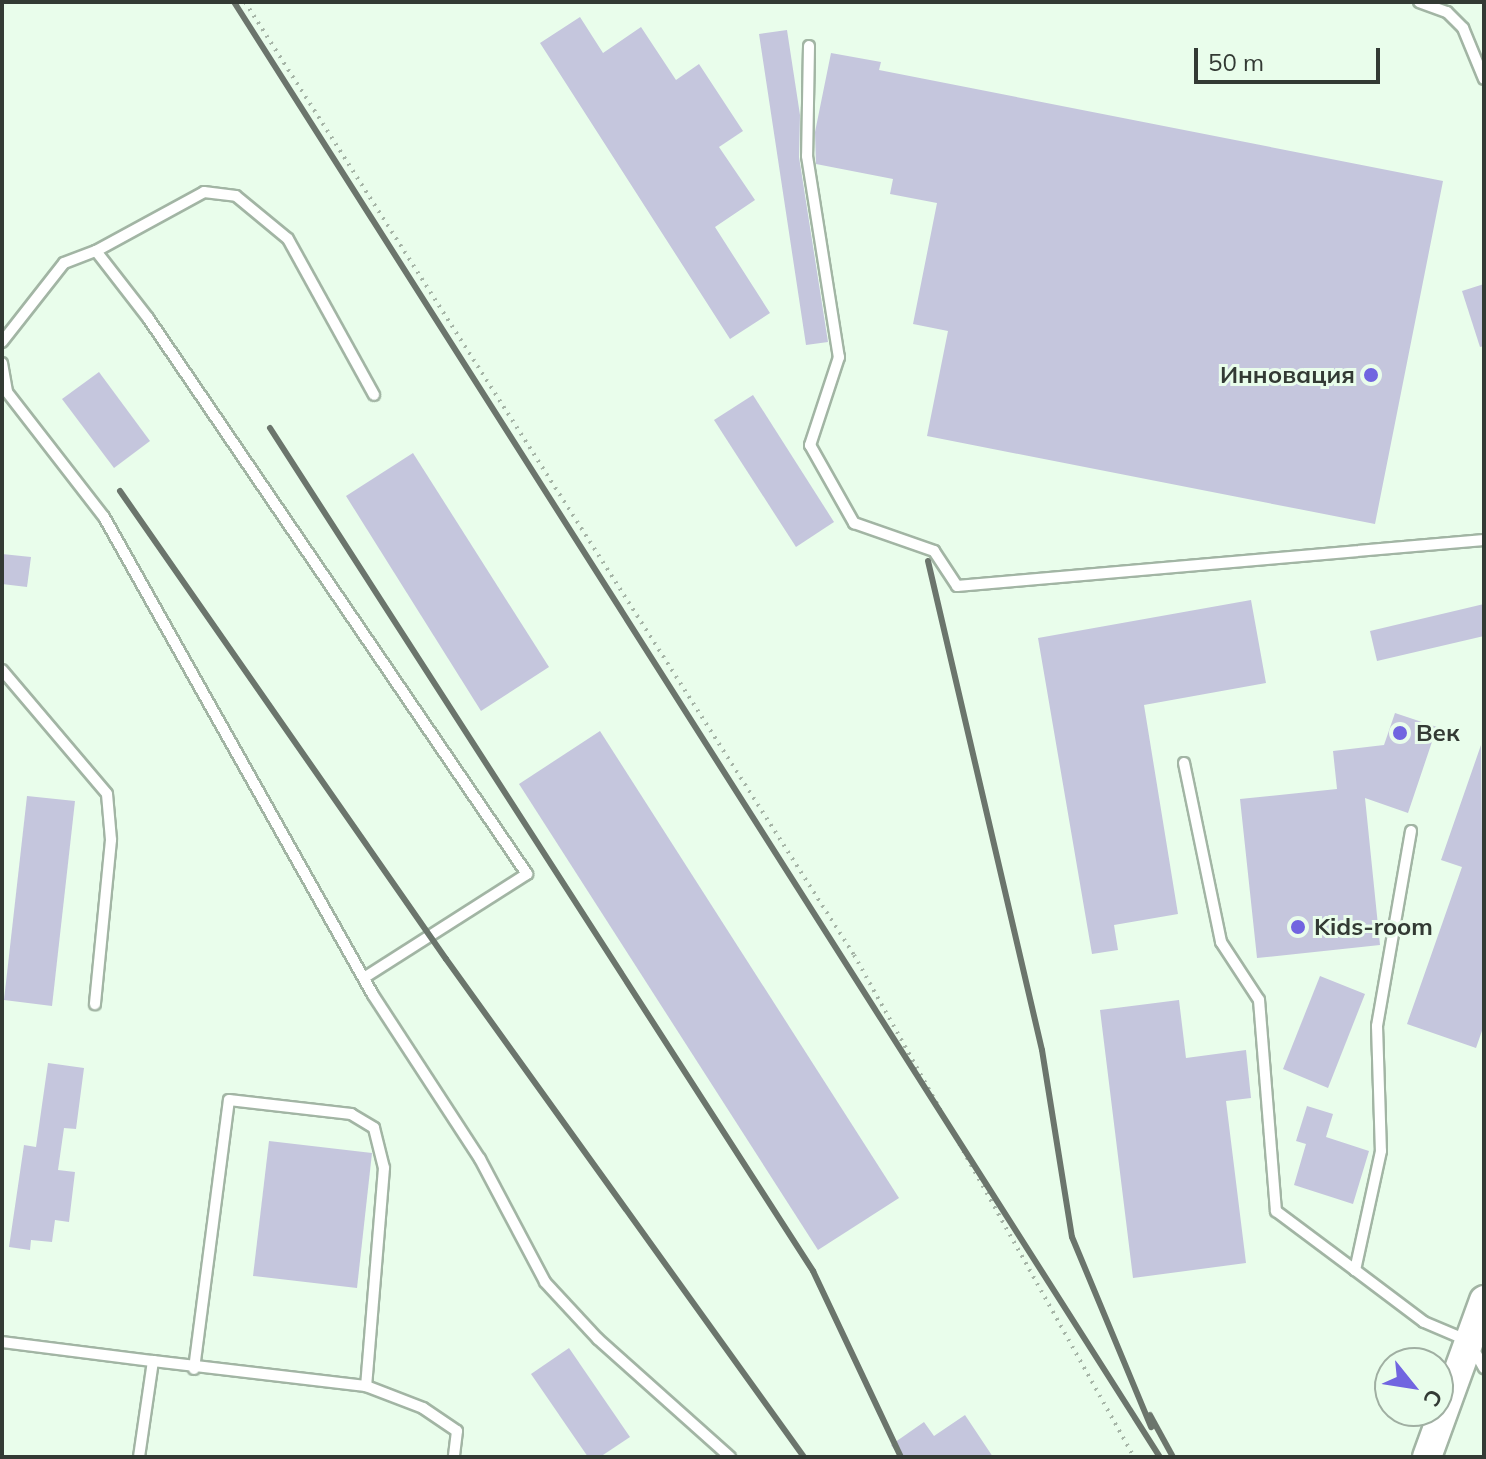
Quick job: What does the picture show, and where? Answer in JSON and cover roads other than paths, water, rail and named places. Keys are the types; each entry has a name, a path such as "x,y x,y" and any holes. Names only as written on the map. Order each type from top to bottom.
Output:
{"main road":[{"path":"1427,1457 1484,1300"}],"lane":[{"path":"1419,2 1447,12 1463,28 1484,79"},
{"path":"809,46 807,156 839,357 810,445 854,523 934,551 957,586 1484,540"},
{"path":"2,342 64,263 96,251 204,192 236,196 288,239 374,395"},
{"path":"96,251 148,318 527,874 364,978"},
{"path":"2,363 7,392 104,517 364,978 480,1159 545,1282 598,1339 730,1457"},
{"path":"2,670 107,794 111,840 95,1004"},
{"path":"1184,763 1221,942 1259,1000 1276,1211 1424,1322 1469,1341 1484,1368"},
{"path":"1355,1270 1381,1151 1377,1026 1411,831"},
{"path":"194,1369 229,1100 351,1114 374,1128 384,1168 366,1386"},
{"path":"2,1342 194,1369 366,1386 423,1408 457,1431 454,1457"},
{"path":"139,1457 153,1361"}],"railway":[{"path":"234,2 1160,1457"},
{"path":"270,428 813,1271 901,1457"},
{"path":"120,491 446,959 804,1457"},
{"path":"928,561 1042,1050 1072,1237 1151,1427"},
{"path":"1150,1415 1173,1457"}],"place":[{"name":"Инновация","path":"1371,375"},
{"name":"Век","path":"1400,733"},
{"name":"Kids-room","path":"1298,927"}]}
